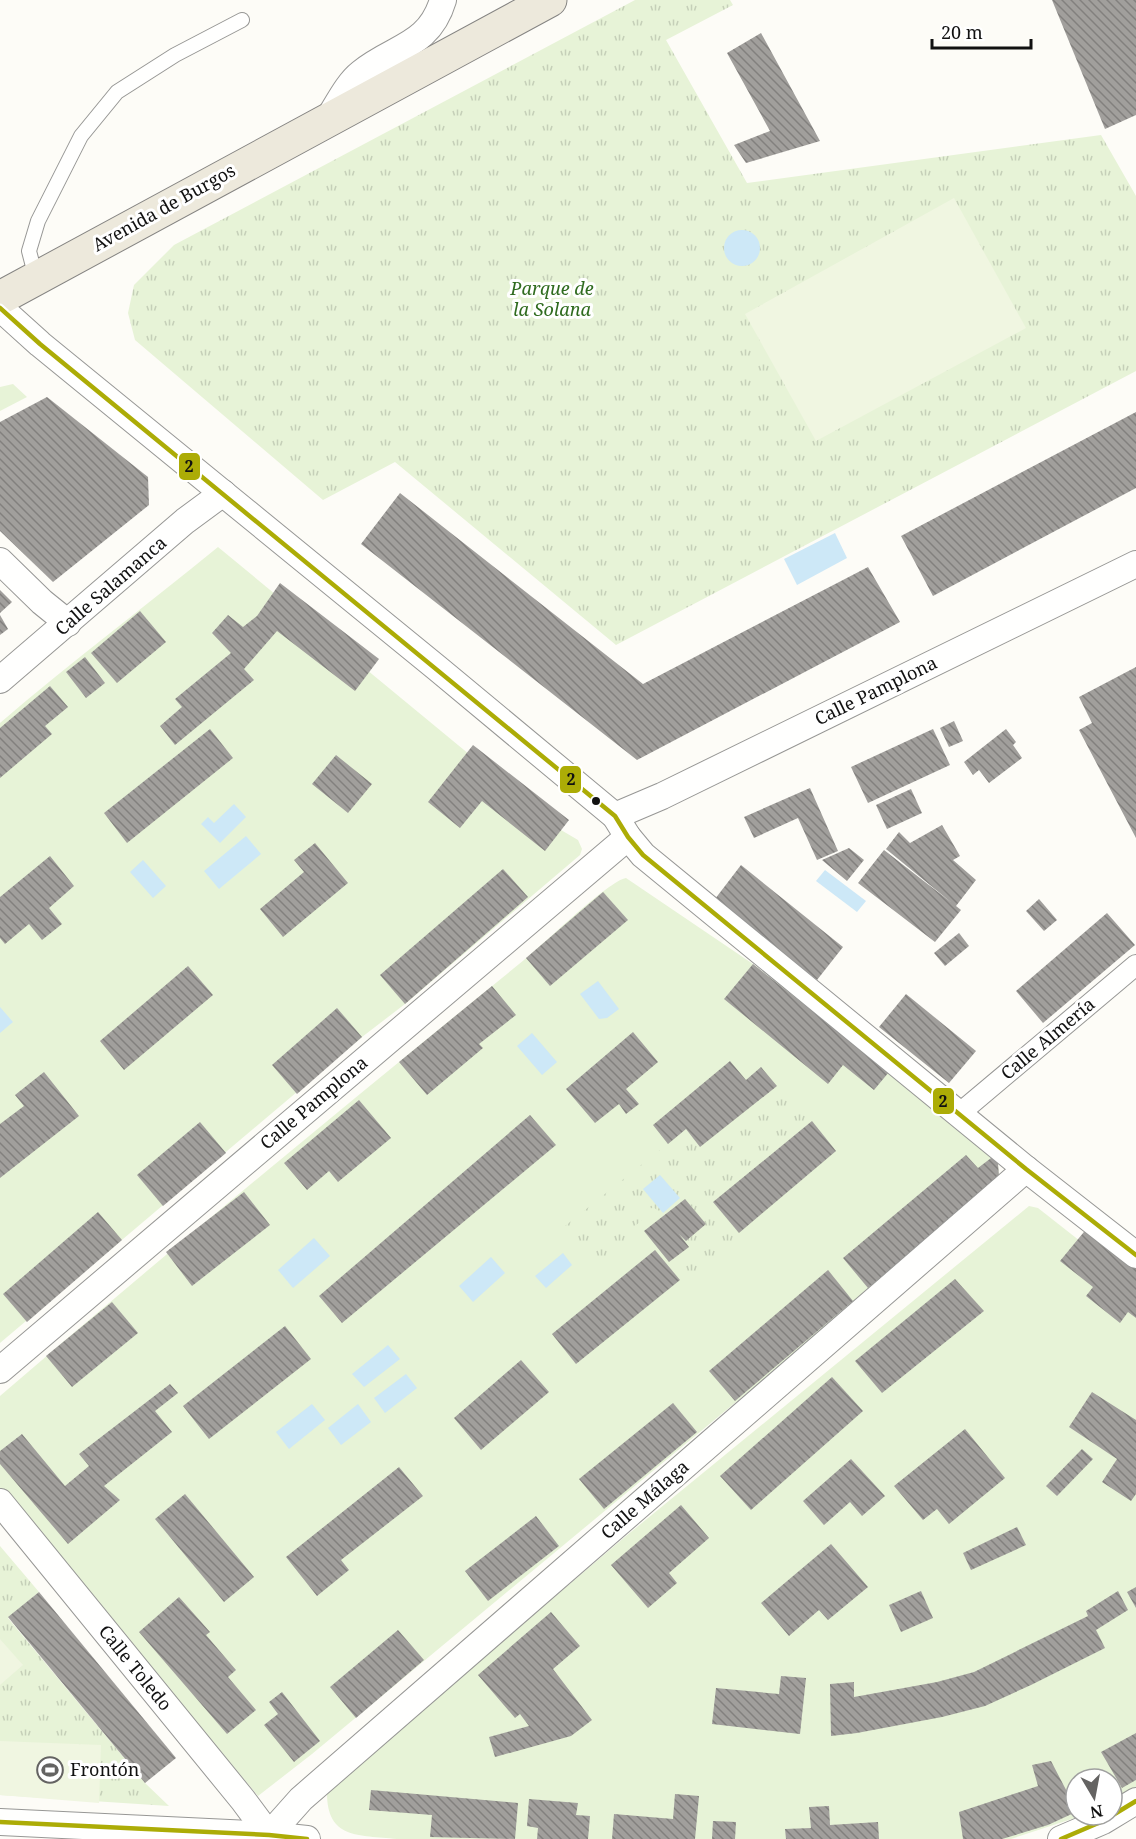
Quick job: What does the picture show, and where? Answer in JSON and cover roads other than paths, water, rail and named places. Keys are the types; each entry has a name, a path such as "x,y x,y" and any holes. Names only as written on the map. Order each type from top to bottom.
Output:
{"main road":[{"name":"Avenida de Burgos","path":"0,298 550,0"}],"street":[{"name":"Avenida de Burgos","path":"328,119 350,85 361,73 422,36 431,27 438,16 443,0"},
{"path":"0,308 40,344 621,826 643,855 1026,1169 1136,1255"},
{"name":"Calle Salamanca","path":"0,680 186,521 223,494"},
{"path":"0,561 42,602 69,623"},
{"name":"Calle Pamplona","path":"0,1370 621,826 662,796 1136,564"},
{"name":"Calle Almería","path":"960,1113 1136,964"},
{"name":"Calle Málaga","path":"268,1835 301,1799 1026,1169"},
{"name":"Calle Toledo","path":"0,1502 243,1800 268,1835"},
{"path":"1061,1839 1103,1821 1136,1802"},
{"path":"0,1822 268,1835 307,1839"}],"lane":[{"path":"36,278 29,251 38,220 81,136 88,127 117,92 175,55 242,20"}],"water":[{"path":"742,230 755,235 760,248 755,261 742,266 729,261 724,248 729,235"},
{"path":"835,533 847,558 797,585 784,559"},
{"path":"234,804 246,817 220,843 201,824 208,817 214,823"},
{"path":"246,836 261,854 219,889 204,871"},
{"path":"143,860 166,886 153,898 130,872"},
{"path":"825,870 866,901 857,912 816,881"},
{"path":"598,981 619,1009 607,1018 599,1019 580,994"},
{"path":"0,1007 13,1022 0,1033"},
{"path":"532,1033 557,1062 542,1075 517,1046"},
{"path":"660,1175 680,1198 663,1213 643,1189"},
{"path":"314,1238 330,1256 293,1288 278,1270"},
{"path":"563,1253 572,1265 546,1288 535,1276"},
{"path":"491,1257 505,1273 473,1302 459,1286"},
{"path":"388,1345 400,1359 364,1387 352,1374"},
{"path":"406,1374 417,1388 385,1413 374,1398"},
{"path":"312,1404 325,1420 289,1449 276,1432"},
{"path":"358,1404 371,1422 341,1445 328,1428"}],"place":[{"name":"Frontón","path":"50,1770"}],"park label":[{"name":"Parque de la Solana","path":"552,299"}]}
